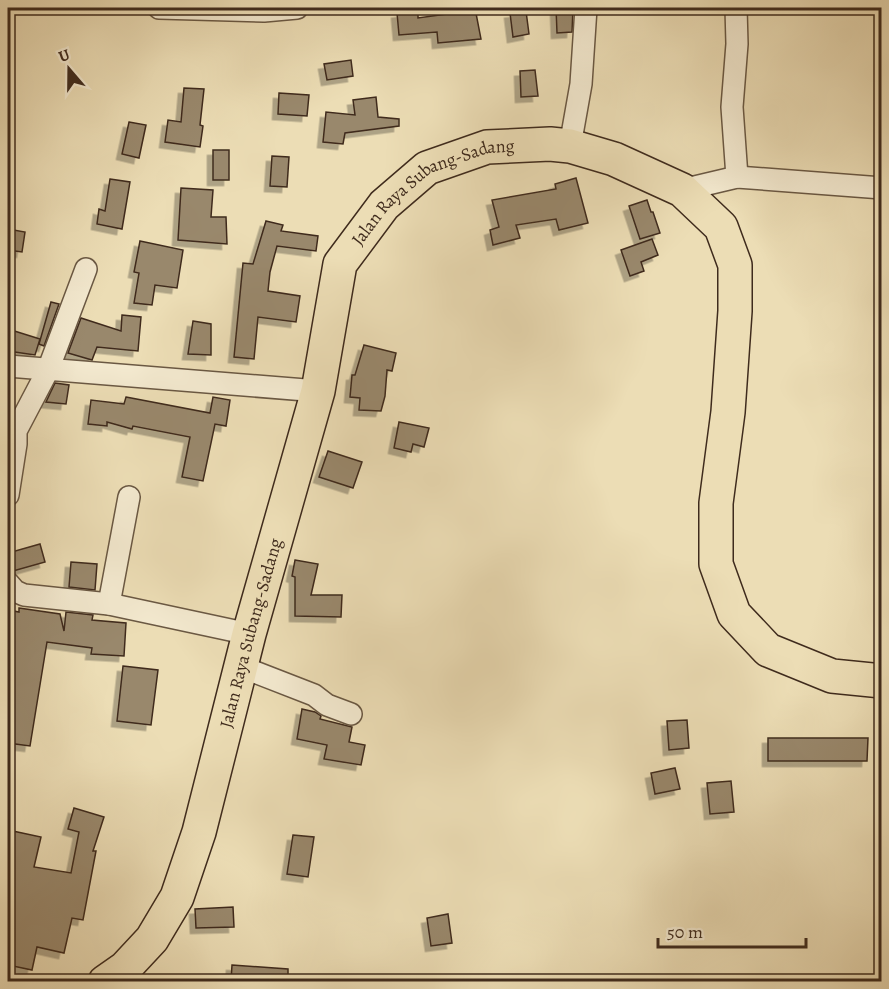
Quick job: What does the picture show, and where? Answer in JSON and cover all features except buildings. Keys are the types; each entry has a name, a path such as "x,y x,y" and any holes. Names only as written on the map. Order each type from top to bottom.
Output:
{"main road":[{"name":"Jalan Raya Subang-Sadang","path":"105,981 125,968 152,939 177,897 199,832 249,634 318,390 340,264 384,205 427,168 487,147 550,144 570,146 614,159 682,190 721,227 735,265 735,311 728,412 716,503 716,564 734,614 768,650 832,676 882,681"}],"street":[{"path":"159,8 264,11 297,8"},
{"path":"570,146 581,84 586,8"},
{"path":"736,8 737,44 732,107 737,177"},
{"path":"682,190 737,177 882,188"},
{"path":"8,495 16,431 48,370 86,269"},
{"path":"8,366 318,390"},
{"path":"109,604 129,497"},
{"path":"8,583 15,591 24,595 109,604 249,634"},
{"path":"242,667 314,695 327,705 351,714"}]}
